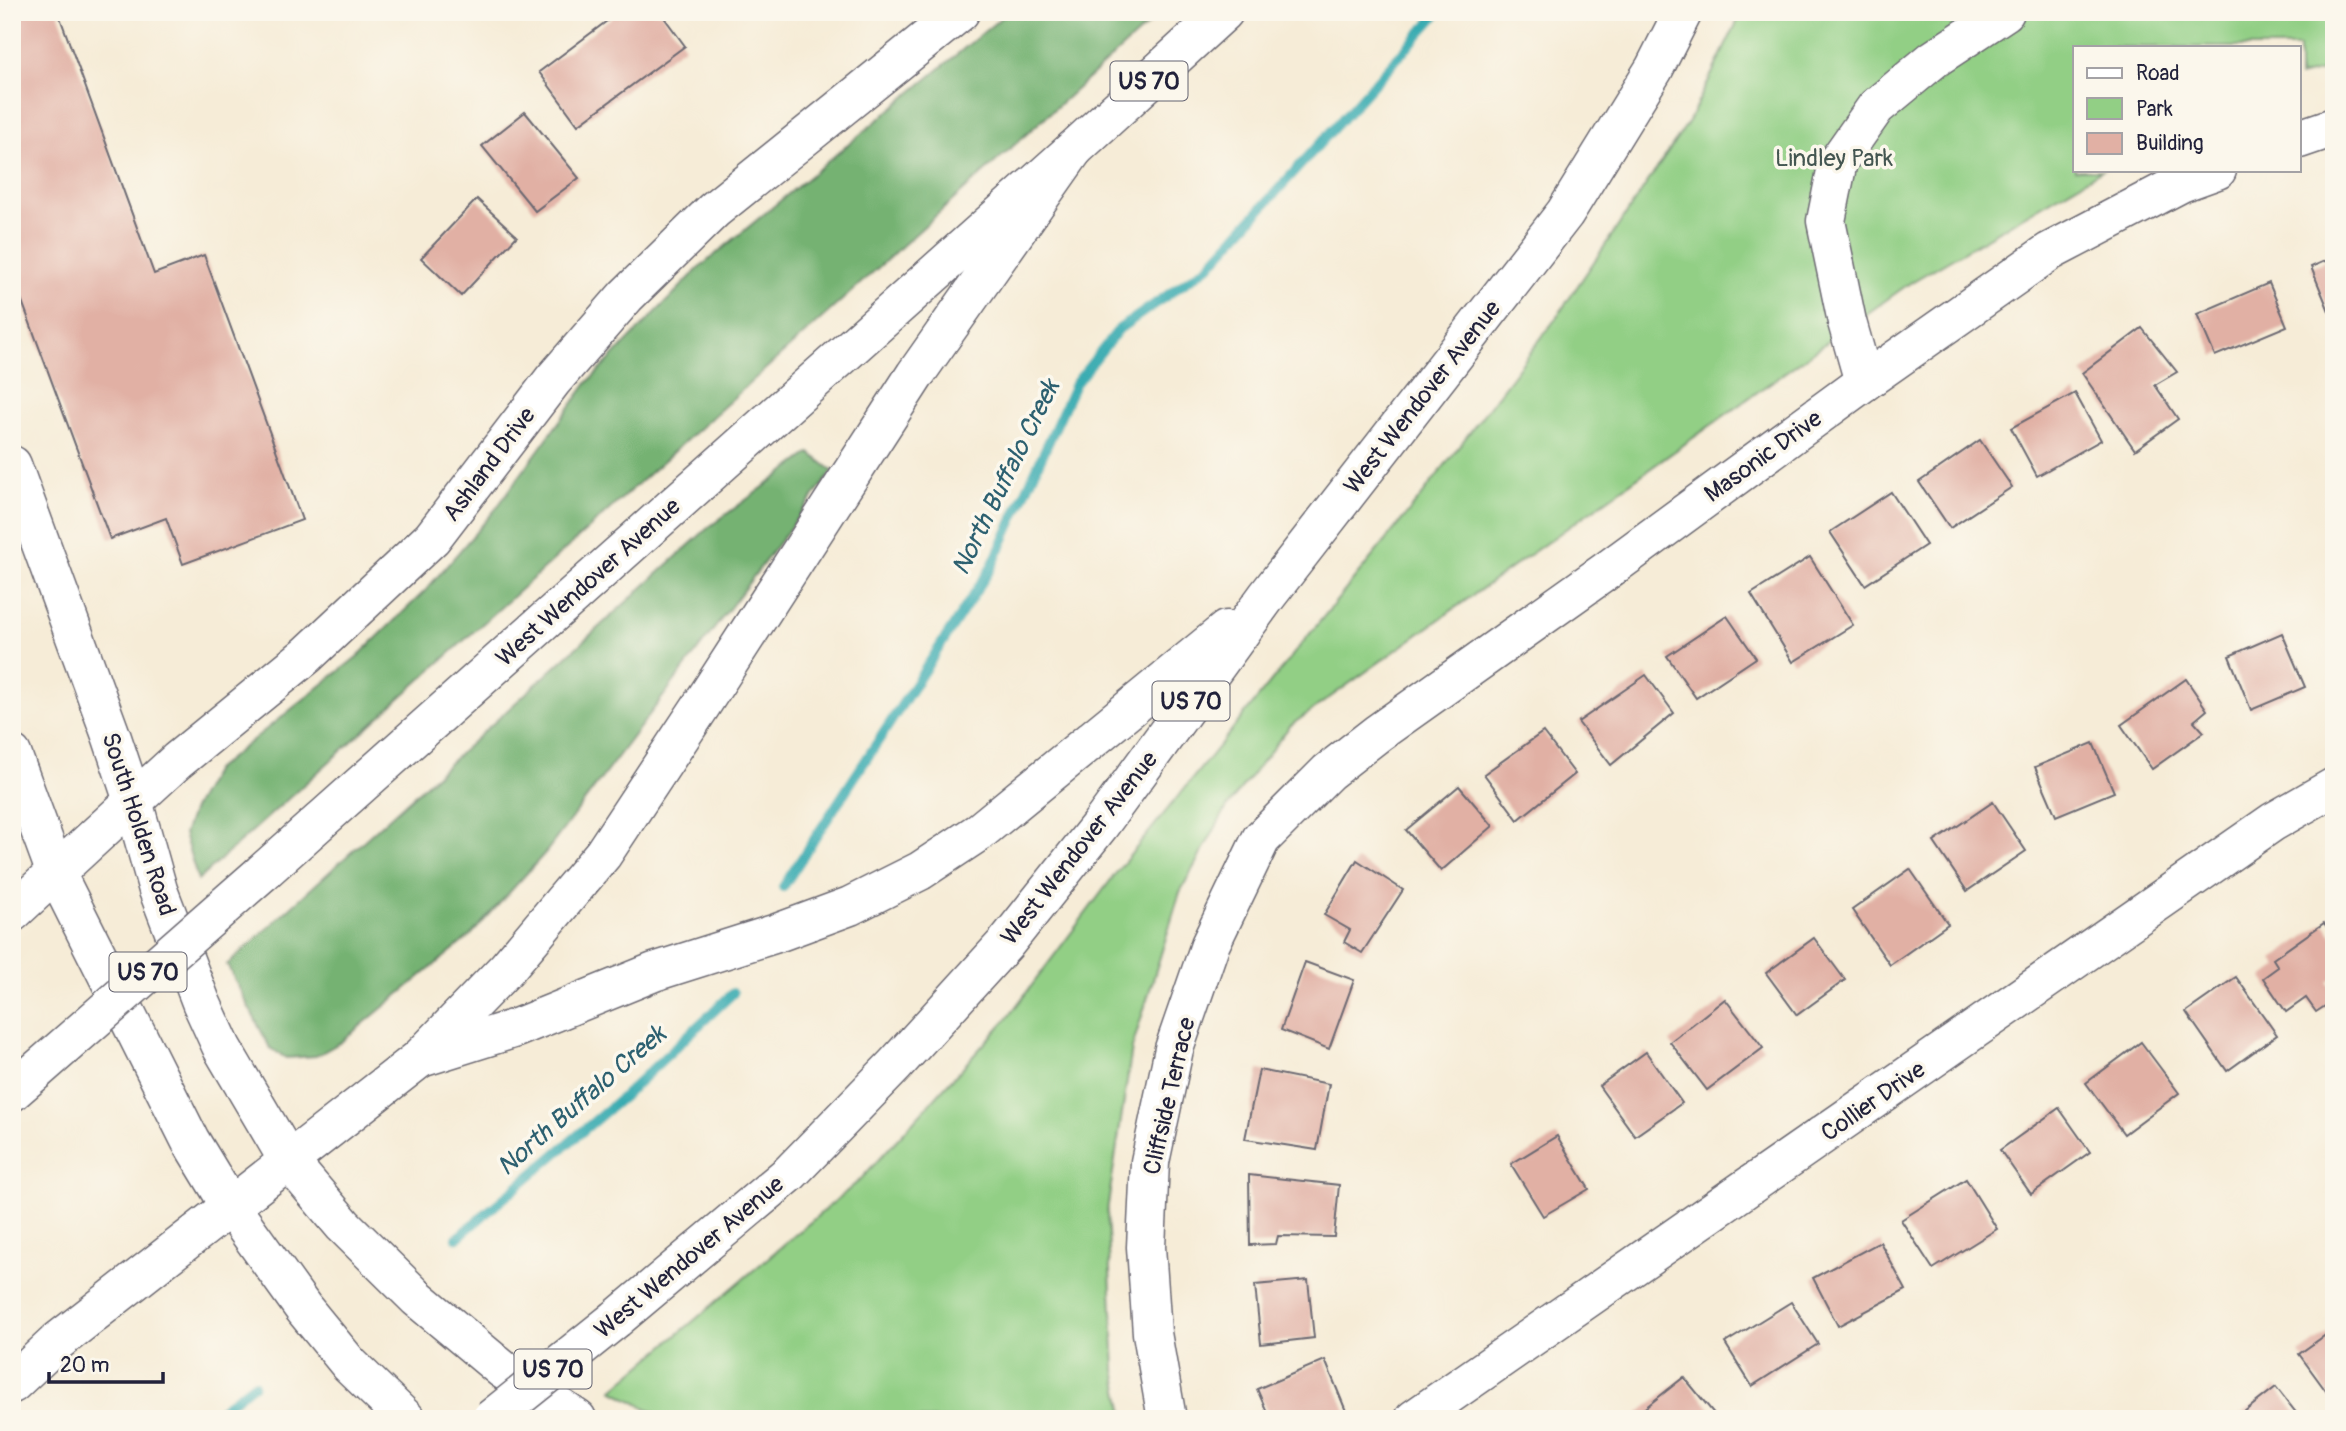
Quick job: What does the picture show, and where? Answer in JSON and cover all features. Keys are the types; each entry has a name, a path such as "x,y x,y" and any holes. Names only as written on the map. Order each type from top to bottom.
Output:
{"main road":[{"name":"Ashland Drive","path":"12,913 177,761 307,654 432,538 553,380 626,296 714,210 960,12"},
{"name":"West Wendover Avenue","path":"23,1082 262,873 1224,12"},
{"name":"West Wendover Avenue","path":"491,1419 616,1319 790,1173 895,1065 978,974 1100,825 1268,596 1565,213 1654,69 1683,12"},
{"path":"1864,382 1847,322 1826,221 1838,161 1876,107 1934,60 2005,12"},
{"path":"2300,139 2334,127"},
{"path":"12,1384 58,1341 419,1059 507,968 603,854 915,375 1074,149"},
{"name":"Masonic Drive","path":"1328,772 1864,382 2049,252 2181,183 2211,172"},
{"name":"South Holden Road","path":"12,465 112,738 158,890 201,1002 222,1048 288,1160 344,1225 417,1298 502,1368 578,1419"},
{"path":"419,1059 516,1028 654,972 777,933 850,906 920,871 979,832 1268,596"},
{"path":"12,754 55,871 190,1140 230,1206 304,1310 349,1364 407,1419"},
{"name":"Cliffside Terrace","path":"1167,1419 1152,1333 1146,1247 1150,1162 1174,1049 1210,946 1261,839 1328,772"},
{"name":"Collier Drive","path":"1414,1419 2273,822 2334,787"},
{"path":"12,1366 58,1341"}],"green space":[{"path":"1008,12 1162,12 198,880 184,834 193,809 215,770 358,656 426,590 495,510 588,382 699,268"},
{"name":"Lindley Park","path":"1742,12 2334,12 2334,68 2300,77 2300,46 2073,46 2073,172 2099,172 1910,283 1290,726 1227,807 1180,892 1132,1048 1107,1211 1115,1370 1125,1419 666,1419 612,1390 860,1180 1005,1021 1119,869 1420,498 1554,321 1689,121"},
{"path":"810,453 833,471 546,852 471,935 341,1042 316,1056 286,1058 270,1048 227,965 709,527"}],"building":[{"path":"12,12 58,12 154,274 204,255 302,520 183,564 166,518 110,539 12,274"},
{"path":"619,12 660,12 685,46 578,125 539,72"},
{"path":"525,112 579,178 535,211 482,146"},
{"path":"477,199 517,236 461,296 421,258"},
{"path":"2334,257 2334,314 2331,316 2311,267"},
{"path":"2269,283 2287,326 2215,356 2197,314"},
{"path":"2142,328 2177,372 2155,385 2178,419 2135,450 2082,373"},
{"path":"2075,393 2101,440 2037,476 2011,428"},
{"path":"1980,440 2012,487 1950,528 1919,482"},
{"path":"1891,492 1926,545 1865,585 1830,532"},
{"path":"1810,557 1853,625 1793,662 1751,594"},
{"path":"1727,616 1756,658 1696,698 1667,656"},
{"path":"2282,633 2305,687 2251,710 2229,656"},
{"path":"1646,675 1674,713 1611,765 1578,722"},
{"path":"2186,679 2207,710 2194,721 2204,732 2152,769 2121,725"},
{"path":"1543,732 1575,774 1518,820 1484,774"},
{"path":"2093,743 2114,792 2056,816 2035,767"},
{"path":"1459,786 1493,826 1441,871 1406,830"},
{"path":"1993,802 2026,851 1967,891 1934,842"},
{"path":"1357,860 1403,890 1362,953 1344,942 1350,930 1324,915"},
{"path":"1910,869 1948,924 1890,965 1852,910"},
{"path":"2324,923 2334,937 2334,977 2327,982 2334,990 2334,1000 2316,1012 2306,998 2286,1012 2263,978 2278,967 2273,959"},
{"path":"1814,938 1845,980 1797,1015 1766,973"},
{"path":"1305,962 1354,980 1329,1049 1281,1030"},
{"path":"2236,977 2277,1035 2227,1071 2186,1012"},
{"path":"1725,999 1763,1048 1707,1090 1670,1042"},
{"path":"2141,1042 2179,1093 2124,1134 2086,1083"},
{"path":"1646,1052 1682,1103 1635,1136 1599,1086"},
{"path":"1259,1070 1329,1084 1317,1150 1245,1139"},
{"path":"2059,1108 2090,1152 2031,1194 2000,1150"},
{"path":"1557,1136 1589,1189 1543,1216 1511,1164"},
{"path":"1249,1175 1339,1185 1334,1237 1278,1236 1276,1244 1250,1245"},
{"path":"1966,1179 1997,1229 1933,1269 1901,1220"},
{"path":"1880,1242 1906,1290 1838,1326 1813,1278"},
{"path":"1308,1280 1314,1338 1261,1344 1255,1285"},
{"path":"1791,1302 1818,1344 1752,1386 1725,1343"},
{"path":"2334,1329 2334,1402 2299,1354"},
{"path":"1325,1360 1346,1411 1328,1419 1270,1419 1257,1389"},
{"path":"1684,1377 1716,1416 1712,1419 1631,1419"},
{"path":"2276,1387 2301,1419 2235,1419"}],"waterway":[{"name":"North Buffalo Creek","path":"783,887 991,568 1075,384 1119,329 1209,266 1439,12"},
{"name":"North Buffalo Creek","path":"457,1238 625,1095 733,993"},
{"name":"North Buffalo Creek","path":"209,1419 254,1384"}]}
